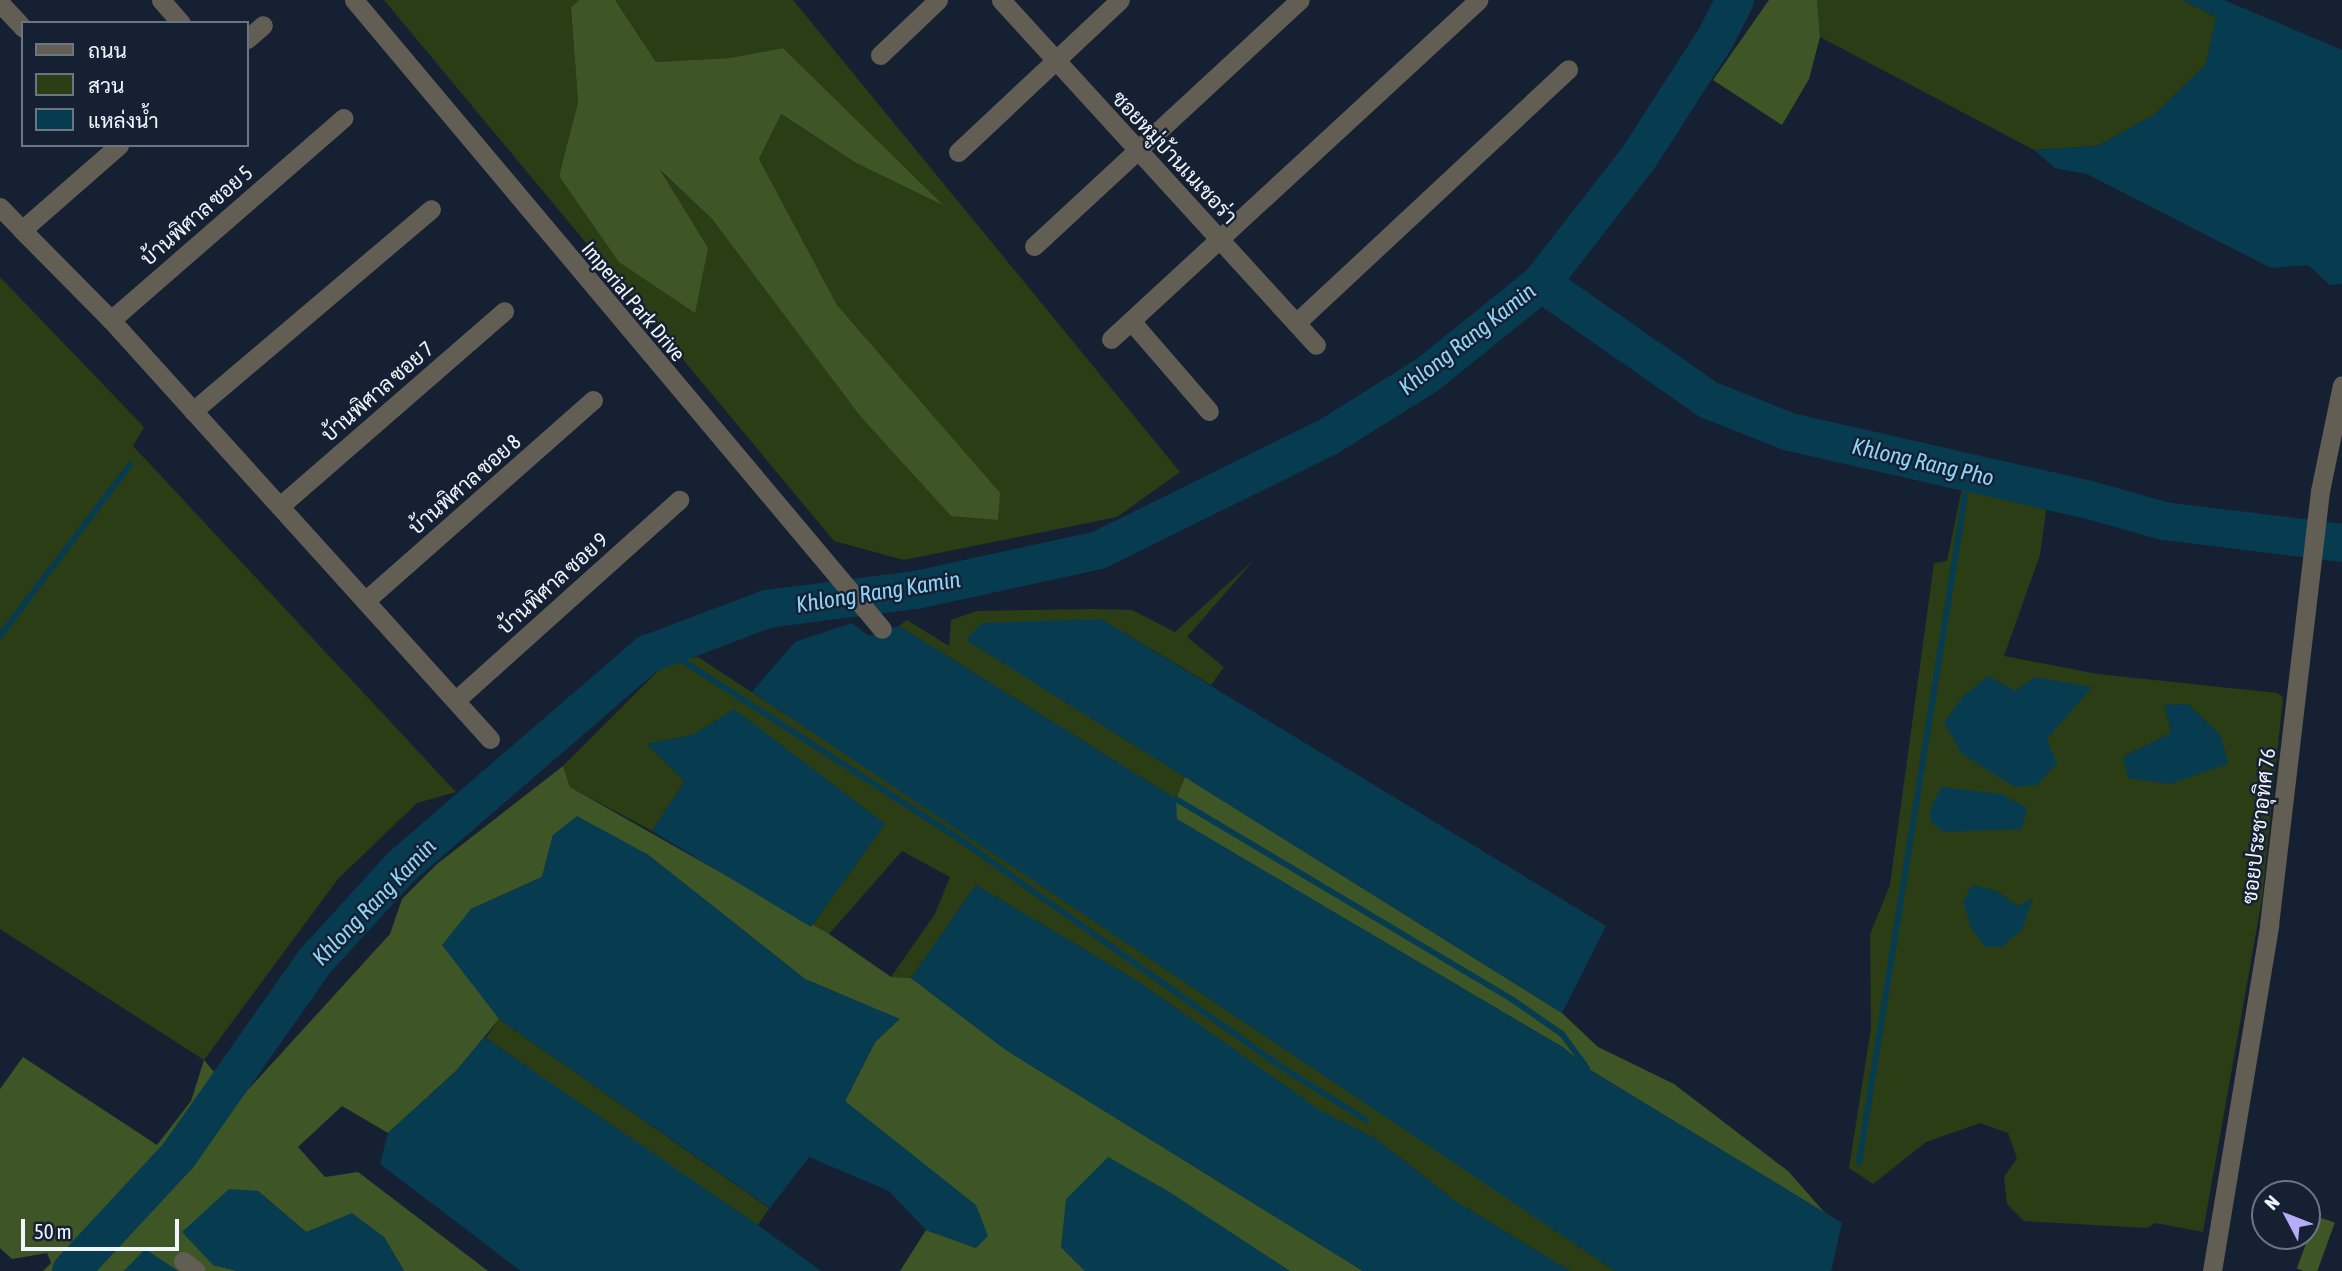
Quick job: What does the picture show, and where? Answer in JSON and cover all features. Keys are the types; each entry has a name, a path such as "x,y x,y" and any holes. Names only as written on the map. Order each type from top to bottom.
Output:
{"street":[{"path":"161,0 179,21"},
{"name":"Imperial Park Drive","path":"354,0 695,410 810,540 882,629"},
{"path":"880,55 938,0"},
{"name":"ซอยหมู่บ้านเนเชอร่า","path":"1001,0 1315,345"},
{"path":"958,152 1120,0"},
{"path":"1034,246 1300,0"},
{"path":"1111,339 1478,0"},
{"path":"0,2 21,26"},
{"path":"248,38 263,25"},
{"path":"1296,323 1569,69"},
{"name":"บ้านพิศาล ซอย 5","path":"111,320 343,118"},
{"path":"22,230 117,147"},
{"path":"0,207 111,320 490,739"},
{"path":"193,411 431,209"},
{"name":"บ้านพิศาล ซอย 7","path":"280,506 504,310"},
{"path":"1130,321 1209,411"},
{"name":"ซอยประชาอุทิศ 76","path":"2212,1271 2269,925 2320,491 2342,385"},
{"name":"บ้านพิศาล ซอย 8","path":"365,601 593,400"},
{"name":"บ้านพิศาล ซอย 9","path":"456,701 679,500"}],"green space":[{"path":"384,0 579,0 571,9 578,102 559,176 657,168 712,219 860,416 951,515 998,520 999,493 837,305 759,159 780,114 856,163 940,203 783,48 729,58 656,62 615,0 793,0 1180,472 1117,517 904,560 834,541"},
{"path":"579,0 615,0 656,62 729,58 783,48 943,205 856,163 781,114 759,159 837,305 1000,493 998,520 951,516 860,416 712,219 660,170 708,248 695,313 619,262 559,176 578,102 571,8"},
{"path":"1769,0 1817,0 1820,37 1809,79 1782,125 1713,80"},
{"path":"1817,0 2183,0 2216,17 2206,64 2154,115 2097,146 2034,150 1820,37"},
{"path":"0,277 144,427 133,446 456,792 417,803 338,879 204,1060 0,929"},
{"path":"1962,488 2047,504 2040,555 2004,656 2098,674 2277,693 2283,697 2262,899 2203,1232 2156,1223 2147,1228 2024,1221 2007,1204 2004,1177 2017,1158 2008,1133 1980,1123 1926,1142 1873,1184 1849,1168 1871,1028 1870,934 1890,885 1934,563 1947,561","holes":["2188,704 2221,736 2124,756 2172,733 2164,705","1994,890 2018,906 1971,928"]},
{"path":"1254,560 1187,637 1224,667 1211,685 1101,619 967,640 1185,777 1176,799 899,626 907,620 949,646 951,620 977,611 1095,609 1132,610 1175,632"},
{"path":"698,657 1015,865 1615,1271 1570,1271 1455,1201 1375,1138 1321,1112 1139,982 976,885 911,978 891,977 935,914 950,877 902,851 829,934 811,927 885,824 734,710 693,735 647,744 685,781 652,831 570,787 563,766 669,660"},
{"path":"563,766 570,787 829,934 891,977 911,978 1006,1050 1363,1271 1290,1271 1108,1157 1061,1247 1085,1271 900,1271 926,1230 976,1248 845,1101 875,1042 899,1019 805,979 647,854 553,835 542,877 471,909 481,991 499,1019 457,1070 388,1133 342,1106 298,1147 325,1177 358,1172 488,1271 404,1271 384,1237 306,1232 258,1191 213,1265 238,1271 178,1271 145,1250 124,1271 83,1271 390,934 402,899 437,864"},
{"path":"1185,777 1562,1013 1598,1047 1674,1084 1788,1171 1825,1213 1587,1068 1564,1048 1176,819 1176,799"},
{"path":"499,1019 769,1208 756,1227 486,1038"},
{"path":"23,1057 157,1145 191,1101 204,1060 215,1073 175,1144 55,1271 43,1271 51,1263 47,1253 12,1259 0,1248 0,1089"},
{"path":"2321,1218 2335,1223 2317,1271 2297,1269 2304,1250 2321,1250"}],"water":[{"path":"2183,0 2224,0 2342,50 2342,284 2330,285 2308,265 2271,268 2087,174 2055,168 2034,150 2097,146 2154,115 2206,64 2216,17"},
{"path":"1101,619 1606,926 1562,1013 966,640 982,623"},
{"path":"852,623 869,636 899,626 1176,799 1177,819 1564,1048 1587,1068 1842,1223 1831,1271 1615,1271 752,692 795,642"},
{"path":"1989,676 2015,691 2035,677 2092,687 2047,739 2057,763 2037,785 2015,787 1962,754 1944,722 1964,695"},
{"path":"2188,704 2221,736 2228,764 2170,784 2128,778 2123,757 2172,732 2164,705"},
{"path":"734,709 885,824 811,927 652,831 685,781 647,744 693,735"},
{"path":"1941,787 2001,794 2027,808 2022,829 1944,832 1931,822 1930,810"},
{"path":"577,816 647,854 805,979 900,1019 875,1042 845,1101 976,1205 988,1236 976,1248 926,1230 889,1191 809,1157 770,1208 499,1019 442,945 471,909 542,877 553,835"},
{"path":"976,885 1139,982 1321,1111 1375,1138 1455,1201 1570,1271 1363,1271 1006,1050 911,978"},
{"path":"1972,885 1994,890 2018,906 2033,898 2022,930 2001,947 1985,947 1971,928 1963,901"},
{"path":"484,1037 821,1271 521,1271 380,1164 388,1133 457,1070"},
{"path":"1108,1157 1168,1191 1290,1271 1085,1271 1061,1247 1066,1199"},
{"path":"229,1189 258,1191 306,1232 352,1213 384,1237 404,1271 238,1271 213,1265 182,1232"},
{"path":"145,1249 178,1271 124,1271"}],"waterway":[{"name":"Khlong Rang Kamin","path":"71,1271 178,1156 315,961 402,866 648,654 767,609 916,590 1099,550 1328,437 1427,375 1541,283 1639,157 1715,39 1735,0"},
{"name":"Khlong Rang Pho","path":"1541,283 1709,400 1790,432 2086,499 2164,521 2342,543"},
{"path":"0,636 130,465"},
{"path":"1859,1163 1965,495"},
{"path":"663,648 958,838 1283,1068 1366,1120"},
{"path":"1176,799 1513,1000 1562,1034 1587,1068"}]}
